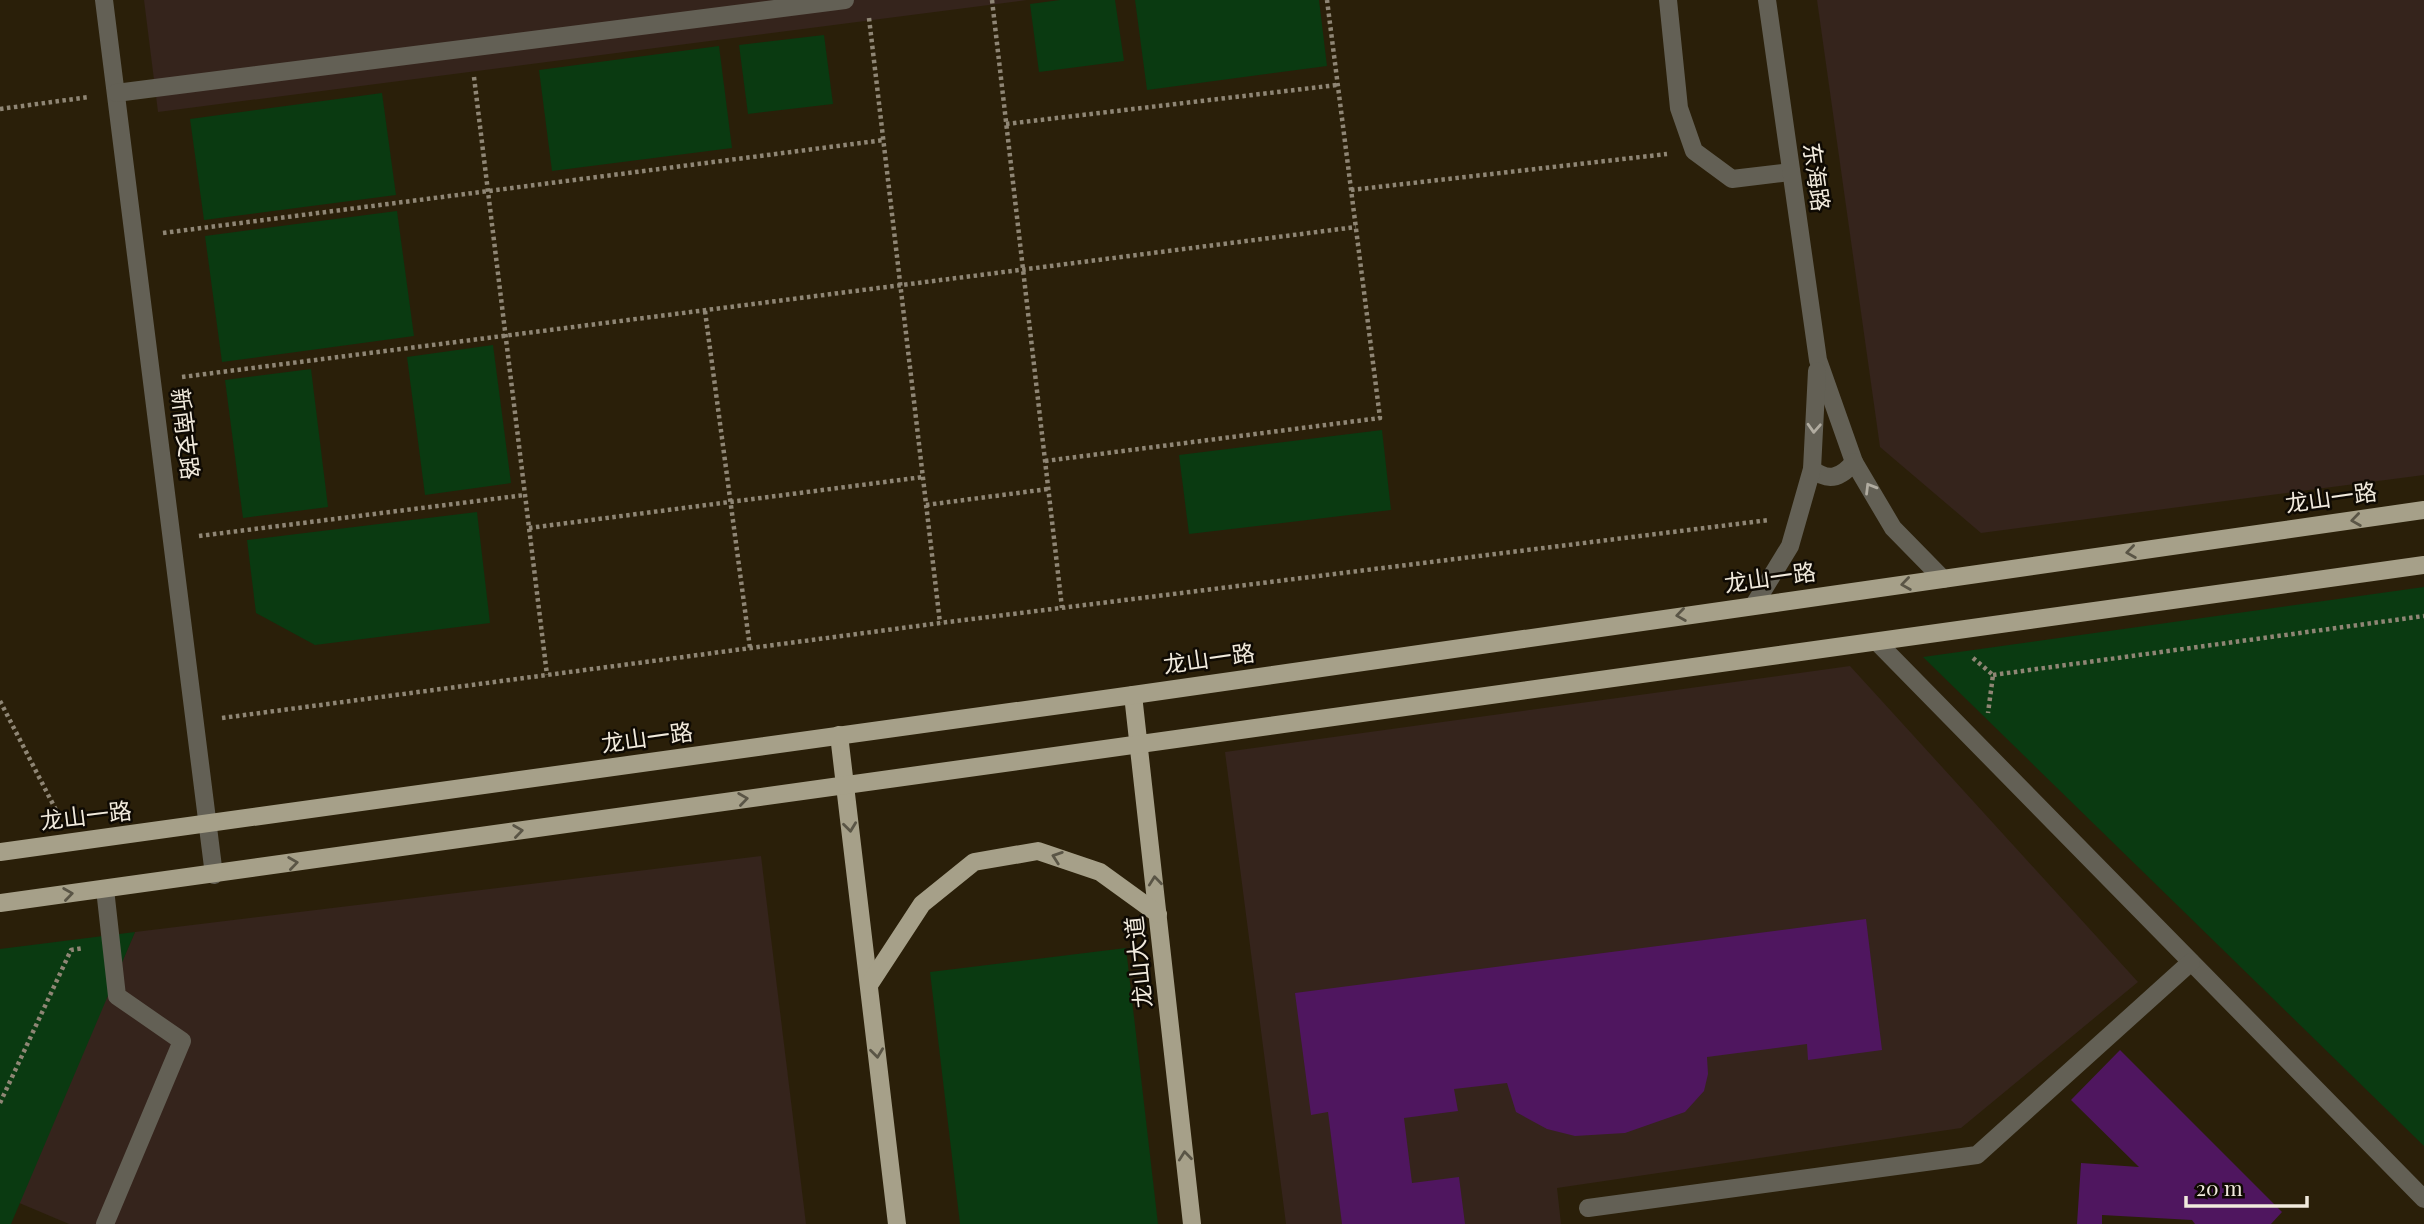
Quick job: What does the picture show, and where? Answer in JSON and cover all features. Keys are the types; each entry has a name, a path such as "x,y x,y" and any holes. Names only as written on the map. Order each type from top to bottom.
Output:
{"main road":[{"name":"龙山一路","path":"0,852 1133,695 2424,510"},
{"path":"0,903 2424,565"},
{"name":"龙山大道","path":"1133,695 1192,1224"},
{"path":"839,735 897,1224"},
{"path":"869,985 922,904 974,862 1038,851 1100,872 1158,914"}],"street":[{"name":"新南支路","path":"104,0 210,824 214,875"},
{"path":"116,93 471,48 739,7 845,0"},
{"path":"1668,0 1679,108 1694,151 1732,179 1791,172"},
{"name":"东海路","path":"1767,0 1818,360"},
{"path":"1818,360 1854,462 1894,528 1944,579"},
{"path":"1754,605 1790,546 1812,469 1818,360"},
{"path":"1812,469 1821,476 1834,478 1845,473 1854,462"},
{"path":"1878,643 2424,1199"},
{"path":"105,889 117,996 183,1041 105,1224"},
{"path":"1588,1208 1977,1155 2191,962"}],"path":[{"path":"992,0 1062,608"},
{"path":"1045,461 1380,418 1328,0"},
{"path":"869,13 940,623"},
{"path":"471,48 547,675"},
{"path":"1006,124 1337,85"},
{"path":"0,109 116,93"},
{"path":"135,237 884,140"},
{"path":"1351,190 1694,151"},
{"path":"153,381 1356,227"},
{"path":"705,311 750,648"},
{"path":"529,528 923,477"},
{"path":"926,505 1048,489"},
{"path":"174,539 525,495"},
{"path":"197,722 940,623 1798,516"},
{"path":"1944,633 1993,675 2424,616"},
{"path":"1983,748 1993,675"},
{"path":"0,701 72,842"},
{"path":"0,1102 71,950 111,945"}],"shaded area":[{"path":"144,0 1027,0 158,112"},
{"path":"1817,0 2424,0 2424,475 1981,533 1880,447"},
{"path":"1850,666 2138,982 1961,1128 1557,1188 1561,1224 1286,1224 1225,752"},
{"path":"761,856 806,1224 69,1224 17,1202 135,932"}],"green space":[{"path":"1060,0 1115,0 1124,61 1039,72 1030,4"},
{"path":"1135,0 1319,0 1327,66 1147,90"},
{"path":"824,35 833,104 748,114 739,45"},
{"path":"719,46 732,148 552,171 539,70"},
{"path":"382,93 396,195 204,220 190,119"},
{"path":"397,211 414,336 222,362 205,236"},
{"path":"493,345 511,483 425,495 407,357"},
{"path":"311,369 328,507 243,518 225,380"},
{"path":"1382,430 1391,510 1189,534 1179,455"},
{"path":"477,512 490,623 315,645 256,613 247,540"},
{"path":"2424,587 2424,1146 1923,657"},
{"path":"135,932 11,1224 0,1224 0,949"},
{"path":"1126,948 1158,1224 960,1224 930,972"}],"building":[{"path":"1866,919 1882,1050 1808,1060 1807,1044 1707,1057 1708,1074 1704,1091 1685,1112 1625,1133 1575,1136 1547,1129 1516,1112 1507,1083 1454,1089 1458,1111 1404,1118 1412,1183 1459,1177 1465,1224 1342,1224 1328,1112 1311,1115 1295,993"},
{"path":"2120,1050 2282,1212 2271,1224 2195,1224 2192,1220 2102,1215 2102,1224 2077,1224 2081,1163 2139,1167 2071,1100"}]}
